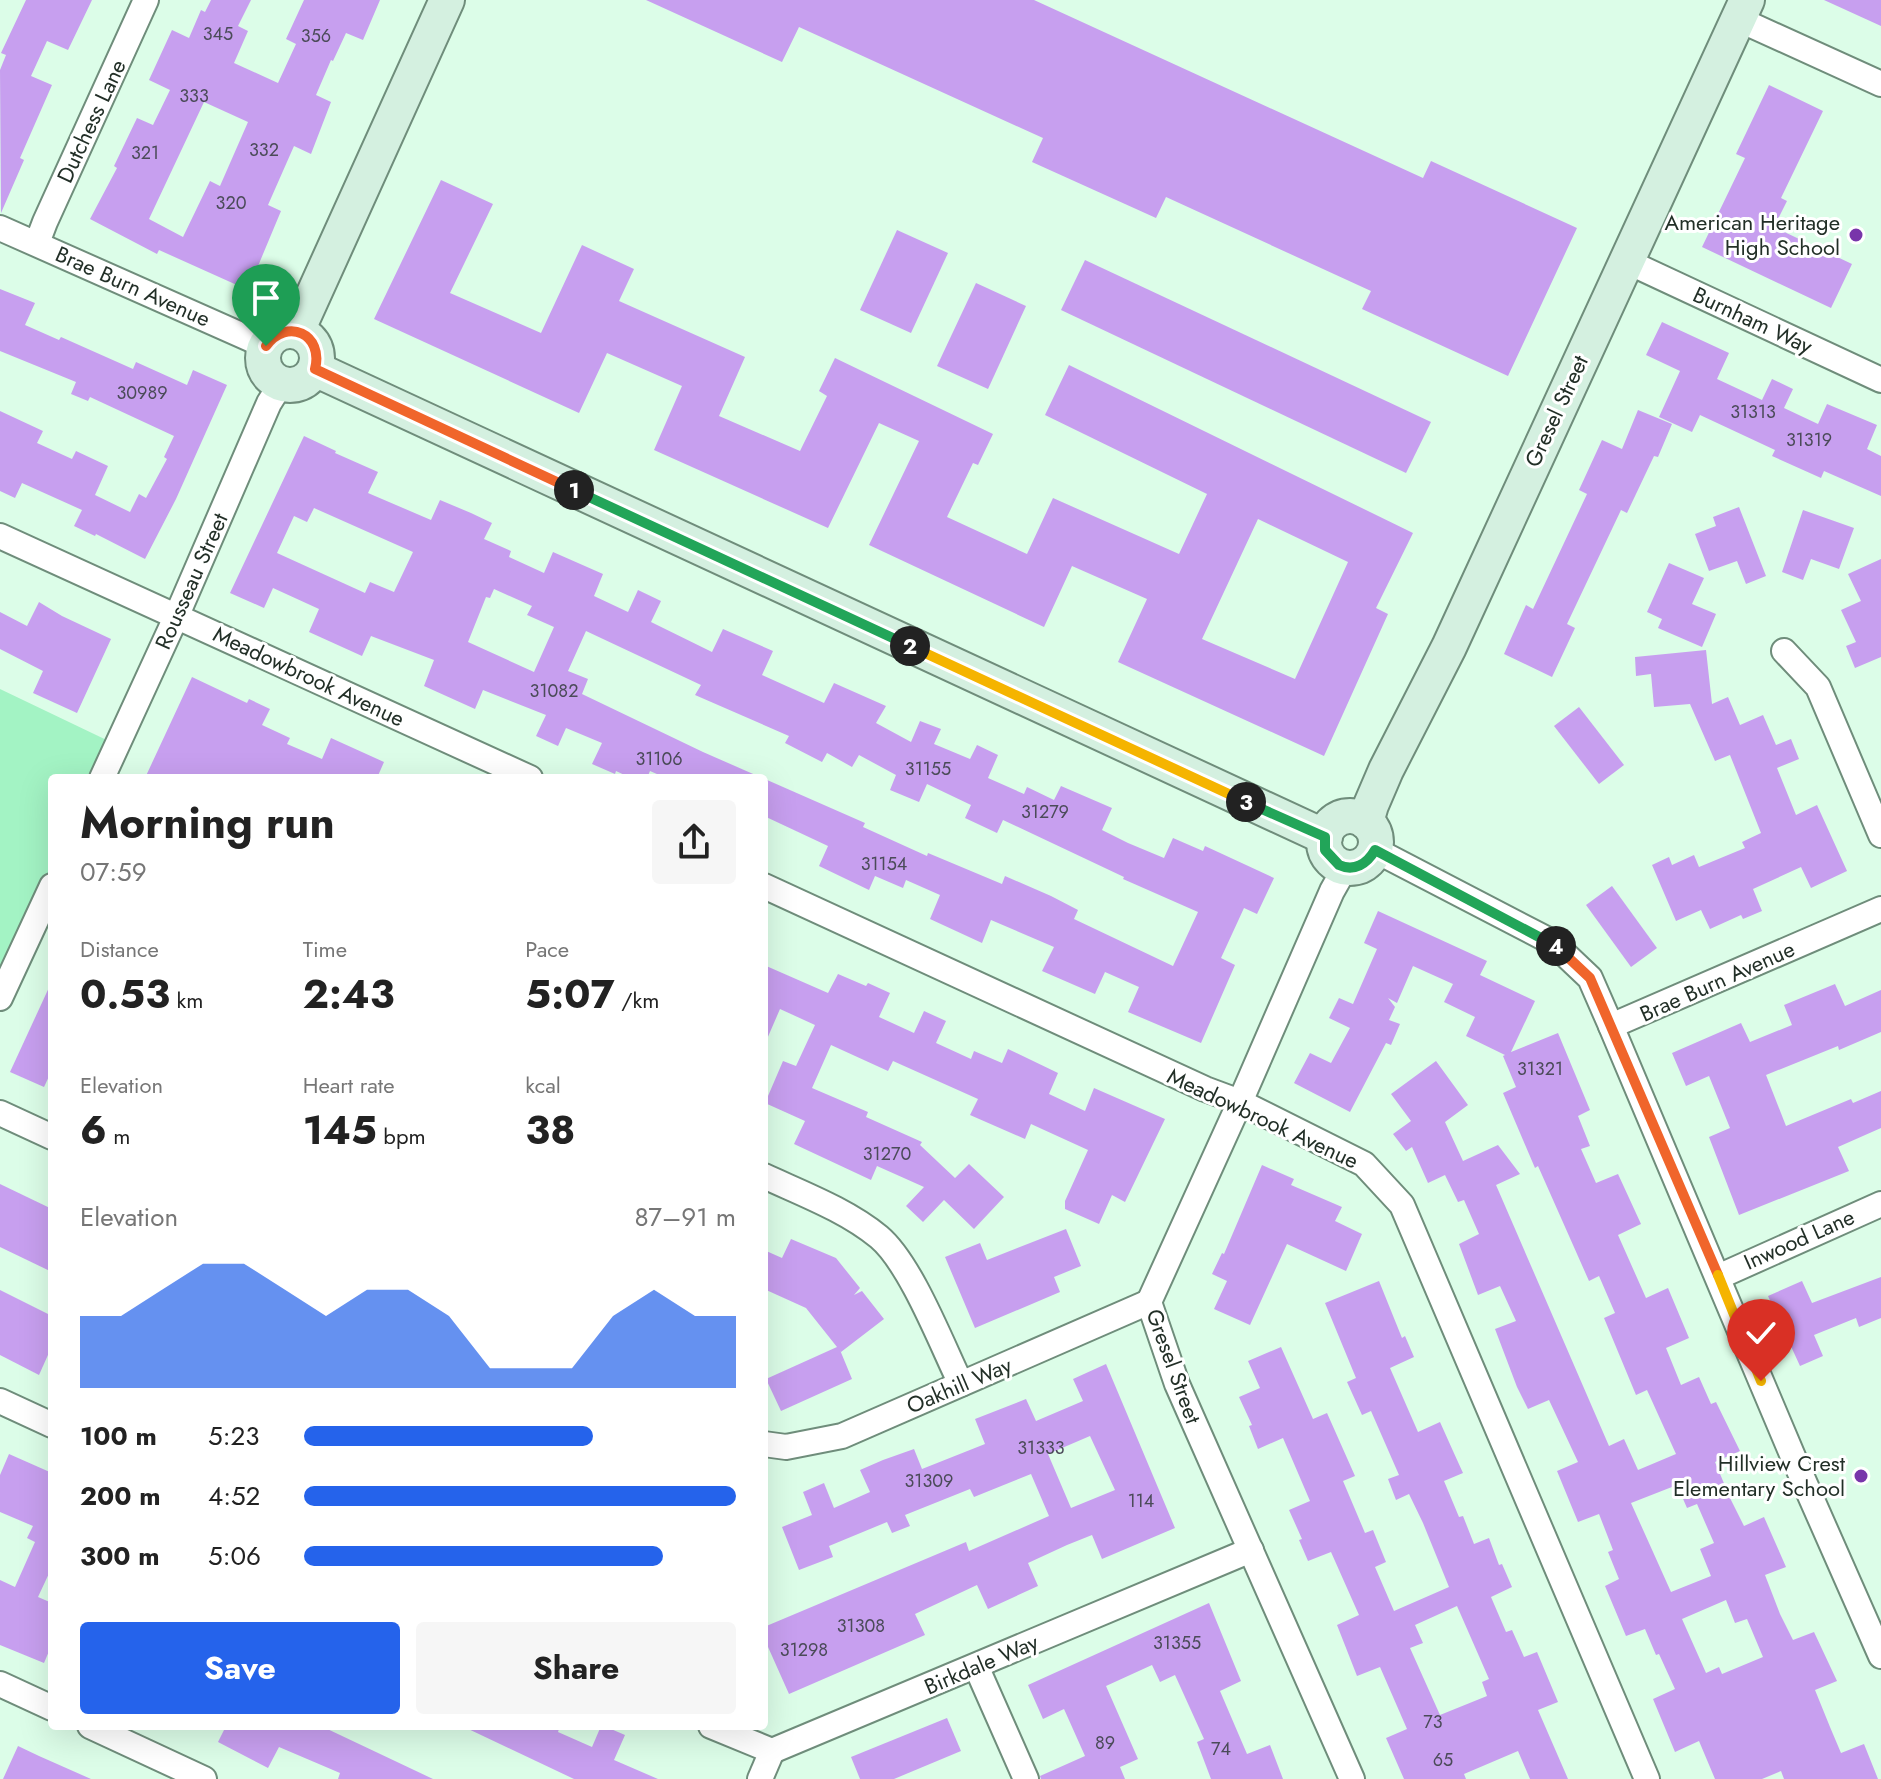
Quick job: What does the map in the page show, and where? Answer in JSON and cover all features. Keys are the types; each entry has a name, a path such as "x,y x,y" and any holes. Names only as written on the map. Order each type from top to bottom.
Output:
{"street":[{"name":"Dutchess Lane","path":"37,243 146,0"},
{"path":"297,331 447,0"},
{"path":"1743,10 1881,84"},
{"name":"Gresel Street","path":"1370,836 1371,805 1386,770 1449,647 1743,10"},
{"name":"Brae Burn Avenue","path":"0,228 266,346"},
{"name":"Burnham Way","path":"1626,261 1881,380"},
{"path":"297,331 306,335 317,350 315,369 305,381 289,386 268,375 263,353 279,333 297,331"},
{"path":"315,369 1325,837"},
{"name":"Rousseau Street","path":"104,774 269,403 281,384"},
{"name":"Meadowbrook Avenue","path":"0,536 521,774"},
{"path":"1784,651 1818,687 1881,835"},
{"path":"1342,818 1359,818 1370,836 1363,864 1345,868 1328,856 1325,837 1328,829 1342,818"},
{"name":"Brae Burn Avenue","path":"1370,836 1552,942 1590,978 1611,1026 1881,909"},
{"name":"Gresel Street","path":"1345,868 1149,1302 1177,1384 1352,1779"},
{"name":"Meadowbrook Avenue","path":"768,888 1205,1089 1240,1102 1364,1164 1402,1205 1647,1779"},
{"path":"0,998 48,895"},
{"path":"1611,1026 1881,1656"},
{"path":"0,1113 48,1135"},
{"path":"768,1178 838,1210 881,1239 912,1281 961,1384"},
{"name":"Inwood Lane","path":"1718,1277 1881,1204"},
{"name":"Oakhill Way","path":"768,1445 786,1447 842,1436 1149,1302"},
{"path":"0,1401 48,1423"},
{"name":"Birkdale Way","path":"772,1751 1251,1550"},
{"path":"976,1666 1026,1779"},
{"path":"0,1684 48,1706"},
{"path":"99,1730 204,1779"},
{"path":"721,1730 772,1751 760,1779"}],"green space":[{"path":"0,689 117,745 104,774 48,774 48,895 0,998"}],"building":[{"path":"26,0 92,0 68,50 47,41 31,76 52,85 20,158 24,160 1,213 0,70 6,55 1,53"},
{"path":"211,0 251,0 238,26 248,31 234,63 278,83 296,44 286,39 304,0 380,0 363,40 346,33 331,60 316,95 331,102 311,154 294,146 268,205 281,211 248,290 159,250 157,254 90,219 117,168 114,166 137,118 153,125 170,90 149,80 172,30 189,38 201,10 205,12","holes":["204,102 248,122 220,186 210,181 183,237 149,219"]},
{"path":"646,0 1034,0 1423,178 1431,161 1577,228 1508,376 1362,309 1371,291 1166,197 1156,218 1032,162 1043,138 799,27 782,62"},
{"path":"1824,0 1881,0 1881,26"},
{"path":"1769,85 1823,111 1781,198 1787,201 1774,227 1852,264 1831,308 1702,247 1745,158 1736,154"},
{"path":"441,180 493,204 450,293 541,333 582,245 634,269 619,301 745,357 719,416 800,451 827,396 819,391 835,358 993,434 978,465 973,463 947,517 1027,554 1053,498 1179,554 1207,494 1045,415 1069,365 1413,533 1376,608 1388,614 1324,756 1118,662 1147,599 1072,566 1044,627 869,545 919,441 879,423 828,528 654,450 682,386 607,353 579,413 374,319","holes":["1258,519 1348,562 1295,679 1202,639"]},
{"path":"897,230 948,253 911,333 860,310"},
{"path":"1085,260 1431,422 1406,473 1061,310"},
{"path":"976,283 1026,306 988,389 937,366"},
{"path":"0,289 35,303 25,325 59,340 61,337 133,369 136,362 187,385 193,370 227,385 176,499 145,559 74,526 82,510 22,483 15,498 0,491 0,411 43,431 37,443 72,459 76,451 108,466 95,495 130,512 139,494 146,498 167,459 164,457 174,436 90,397 88,401 71,394 76,382 0,351"},
{"path":"1662,322 1729,353 1717,379 1762,400 1772,379 1793,389 1784,408 1818,424 1827,404 1877,425 1867,449 1881,456 1881,496 1824,471 1821,478 1772,456 1775,450 1700,415 1692,432 1659,417 1680,371 1646,355"},
{"path":"1638,410 1672,424 1627,513 1621,510 1567,624 1575,628 1552,677 1504,654 1526,605 1533,609 1587,494 1579,490 1602,440 1622,449"},
{"path":"304,436 378,472 368,493 431,520 440,500 471,513 492,523 484,539 511,551 509,557 544,573 553,552 603,574 594,596 628,612 638,590 661,601 651,622 712,652 723,629 773,651 762,675 824,703 834,683 886,706 876,723 911,742 920,721 941,729 934,744 970,759 977,745 998,755 988,778 1024,794 1027,787 1054,800 1061,786 1112,808 1102,830 1128,843 1164,858 1173,838 1203,851 1205,846 1274,878 1257,914 1244,908 1221,958 1235,965 1201,1043 1128,1012 1139,987 1105,972 1095,994 1042,971 1054,947 991,920 982,943 930,919 940,895 906,880 903,888 875,876 869,890 819,866 828,846 768,818 768,781 865,823 863,827 927,856 928,853 1002,884 1005,876 1051,896 1078,910 1074,919 1173,966 1198,912 1003,820 997,833 965,818 971,805 927,784 919,802 890,790 896,775 859,755 852,767 827,753 822,762 785,743 789,736 695,695 701,685 586,631 568,671 588,679 582,694 753,774 657,774 650,771 649,774 622,774 616,771 615,774 592,764 602,743 566,728 558,746 536,736 546,715 483,690 475,709 424,686 434,660 371,636 362,656 309,632 319,609 273,588 264,608 230,593","holes":["314,508 413,552 394,592 370,582 365,593 277,553 294,516 307,522","494,589 532,606 527,615 554,627 534,672 468,642 486,597 490,598"]},
{"path":"1739,507 1766,576 1746,584 1737,561 1709,571 1695,534 1716,526 1713,517"},
{"path":"1803,510 1854,528 1839,569 1811,559 1803,580 1782,572"},
{"path":"1881,559 1881,657 1855,668 1846,646 1856,642 1841,610 1861,601 1848,574"},
{"path":"1669,563 1704,578 1692,604 1716,614 1702,647 1658,628 1662,619 1647,612"},
{"path":"39,602 111,639 77,713 33,693 43,671 0,649 0,612 27,626"},
{"path":"1706,650 1712,704 1728,697 1740,725 1763,715 1776,745 1791,739 1799,759 1777,768 1796,815 1817,805 1847,871 1811,888 1801,867 1753,889 1762,911 1743,919 1741,915 1710,929 1701,910 1676,921 1652,865 1669,857 1672,865 1694,855 1699,867 1745,848 1742,842 1761,833 1730,755 1715,761 1690,704 1654,707 1651,674 1636,676 1635,657"},
{"path":"192,677 247,703 249,699 270,709 262,725 290,738 287,744 322,759 331,738 384,762 379,774 147,774"},
{"path":"1579,707 1624,765 1599,784 1554,726"},
{"path":"1612,886 1657,948 1631,967 1586,905"},
{"path":"1378,911 1487,961 1480,975 1535,1001 1511,1052 1558,1033 1590,1110 1578,1116 1590,1146 1581,1149 1596,1183 1618,1174 1641,1224 1618,1235 1646,1298 1668,1288 1689,1338 1666,1348 1681,1385 1699,1377 1711,1404 1716,1402 1740,1451 1715,1462 1731,1500 1744,1526 1764,1517 1786,1567 1765,1575 1780,1614 1793,1640 1814,1632 1837,1681 1815,1690 1841,1753 1864,1744 1878,1779 1784,1779 1781,1771 1762,1779 1715,1779 1699,1741 1675,1752 1653,1699 1675,1689 1645,1629 1626,1636 1605,1586 1619,1579 1608,1552 1613,1550 1599,1514 1578,1522 1557,1471 1578,1462 1549,1400 1528,1409 1517,1387 1495,1329 1516,1321 1500,1286 1478,1295 1459,1244 1479,1234 1464,1200 1458,1202 1445,1175 1428,1183 1412,1147 1406,1151 1393,1134 1411,1121 1391,1094 1436,1061 1468,1105 1445,1122 1463,1161 1498,1145 1520,1174 1496,1185 1609,1446 1624,1439 1638,1470 1676,1454 1647,1390 1636,1395 1604,1318 1615,1313 1599,1276 1589,1281 1538,1166 1535,1168 1503,1093 1516,1087 1505,1055 1466,1036 1475,1017 1444,1002 1453,984 1413,966 1397,1003 1388,998 1395,1007 1389,1020 1400,1024 1391,1045 1386,1043 1350,1112 1294,1083 1310,1053 1331,1063 1350,1028 1329,1018 1339,998 1353,1004 1377,949 1364,943","holes":["1677,1485 1687,1508 1697,1504 1714,1543 1700,1549 1711,1576 1671,1592 1631,1503","1726,1600 1735,1623 1747,1619 1763,1657 1722,1674 1719,1667 1706,1673 1682,1619"]},
{"path":"768,967 828,993 838,974 890,993 879,1017 914,1033 924,1011 946,1021 936,1043 971,1059 974,1051 1002,1063 1008,1049 1058,1073 1049,1094 1085,1111 1094,1088 1165,1119 1125,1202 1112,1195 1099,1224 1065,1209 1065,1201 1088,1150 1031,1124 1025,1139 970,1115 978,1099 893,1061 888,1071 831,1045 812,1088 868,1112 866,1117 922,1142 920,1145 955,1178 969,1164 1004,1197 974,1229 944,1200 923,1222 906,1206 924,1187 877,1166 871,1180 794,1144 805,1121 768,1104 768,1096 783,1061 796,1066 815,1025 780,1009 768,1037"},
{"path":"1835,984 1845,1006 1881,990 1881,1032 1766,1075 1786,1126 1851,1099 1853,1103 1881,1091 1881,1128 1838,1147 1849,1171 1739,1215 1709,1137 1730,1128 1709,1076 1686,1086 1672,1053 1741,1023 1750,1042 1792,1025 1784,1005"},
{"path":"48,990 48,1078 44,1087 10,1072"},
{"path":"1262,1165 1294,1179 1291,1185 1342,1207 1335,1221 1362,1234 1346,1271 1287,1244 1250,1325 1214,1309 1227,1281 1212,1274 1224,1254"},
{"path":"0,1184 48,1207 48,1270 0,1247"},
{"path":"1066,1229 1081,1266 1054,1277 1060,1292 975,1328 945,1257 980,1243 987,1260"},
{"path":"791,1239 836,1258 860,1288 854,1295 862,1291 884,1319 840,1350 852,1379 781,1411 768,1378 837,1347 806,1308 768,1291 768,1252 782,1258"},
{"path":"1881,1277 1881,1318 1859,1327 1856,1318 1814,1335 1823,1356 1800,1366 1768,1296 1802,1281 1812,1303"},
{"path":"1379,1281 1402,1338 1405,1336 1414,1357 1390,1368 1418,1432 1440,1422 1463,1473 1444,1481 1474,1544 1489,1538 1499,1565 1502,1564 1512,1587 1491,1597 1506,1632 1512,1630 1524,1657 1537,1652 1558,1702 1538,1710 1568,1779 1530,1779 1518,1751 1464,1774 1466,1779 1404,1779 1386,1738 1407,1729 1380,1667 1357,1676 1337,1625 1359,1615 1331,1552 1308,1561 1299,1540 1302,1539 1289,1510 1310,1501 1283,1438 1258,1449 1249,1426 1252,1425 1239,1397 1260,1388 1248,1361 1281,1347 1313,1419 1327,1413 1355,1476 1343,1481 1365,1533 1373,1530 1386,1562 1375,1567 1394,1611 1449,1587 1409,1494 1396,1500 1388,1479 1399,1475 1371,1411 1362,1415 1347,1382 1356,1378 1325,1303","holes":["1457,1606 1489,1679 1482,1682 1487,1696 1440,1715 1410,1648 1423,1643 1415,1625"]},
{"path":"0,1290 48,1314 48,1355 39,1375 0,1355"},
{"path":"1106,1364 1175,1528 1102,1559 1092,1535 1067,1545 1028,1563 1038,1586 988,1609 977,1585 915,1614 925,1635 789,1694 768,1647 768,1625 966,1542 969,1551 1049,1516 1031,1474 974,1497 970,1489 905,1515 910,1526 892,1533 887,1522 829,1546 833,1557 799,1570 782,1527 812,1515 803,1492 824,1483 834,1508 870,1492 860,1470 883,1460 914,1449 922,1469 985,1444 975,1419 1026,1399 1036,1421 1083,1401 1073,1379","holes":["1090,1436 1115,1490 1071,1508 1048,1454"]},
{"path":"9,1454 48,1471 48,1576 38,1597 48,1601 48,1654 44,1663 0,1645 0,1580 15,1587 35,1542 27,1538 33,1526 0,1512 0,1475"},
{"path":"1209,1603 1241,1681 1220,1691 1247,1754 1270,1745 1283,1779 1211,1779 1197,1742 1204,1739 1175,1675 1160,1682 1152,1665 1106,1686 1138,1759 1120,1767 1125,1779 1041,1779 1040,1776 1085,1756 1064,1709 1043,1719 1028,1685"},
{"path":"947,1718 961,1751 894,1779 860,1779 851,1757"},
{"path":"224,1730 329,1730 433,1779 338,1779 340,1773 279,1747 268,1768 218,1742"},
{"path":"470,1730 559,1730 592,1747 599,1730 613,1730 625,1735 614,1760 658,1779 574,1779"},
{"path":"18,1746 39,1756 91,1779 3,1779"}],"place":[{"name":"American Heritage High School","path":"1856,235"},
{"name":"Hillview Crest Elementary School","path":"1861,1476"}],"route":[{"path":"266,346 271,338 288,330 306,335 317,350 315,369 1325,837 1328,856 1345,868 1363,864 1375,850 1552,942 1590,978 1761,1381"}]}
